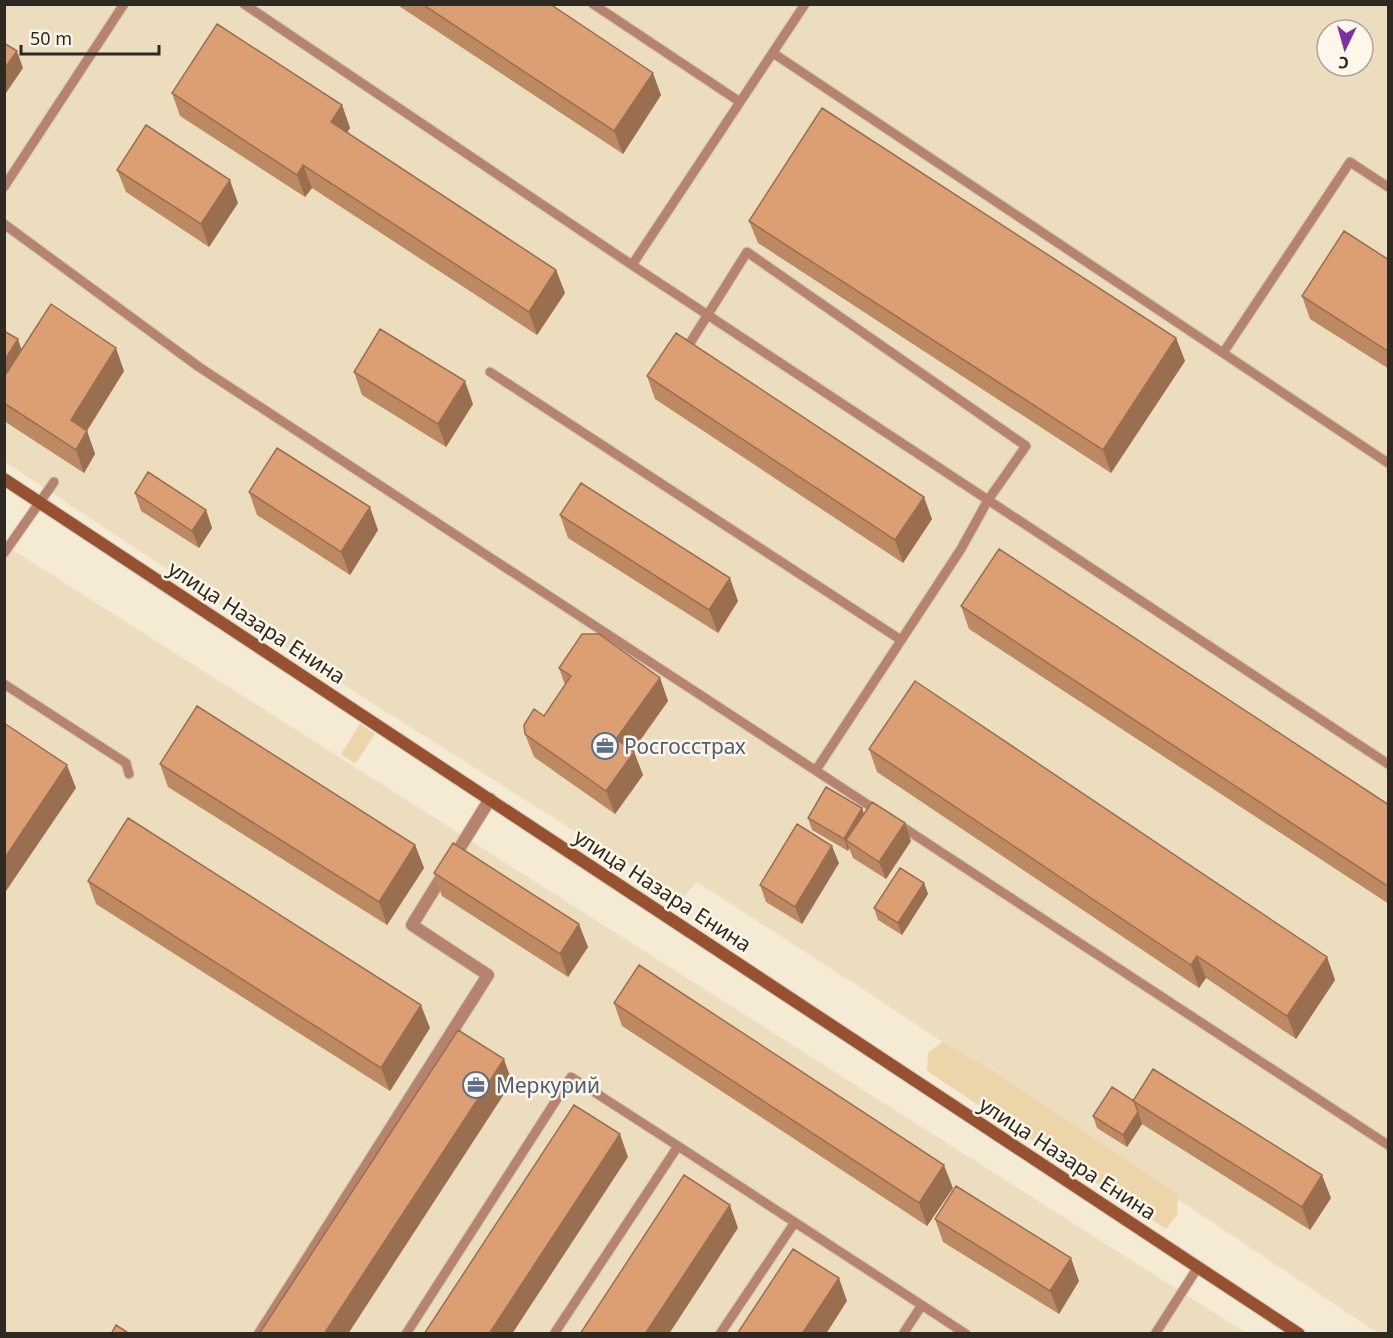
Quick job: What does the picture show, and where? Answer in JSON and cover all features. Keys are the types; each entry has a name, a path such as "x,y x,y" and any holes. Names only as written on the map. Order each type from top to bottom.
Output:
{"main road":[{"name":"улица Назара Енина","path":"4,479 1299,1334"}],"street":[{"path":"260,1334 488,975 411,925 490,799"}],"lane":[{"path":"4,187 124,4"},
{"path":"244,4 707,315 1389,764"},
{"path":"593,4 740,102"},
{"path":"632,265 805,4"},
{"path":"773,53 1389,463"},
{"path":"1223,353 1350,162 1389,188"},
{"path":"4,224 200,367 1389,1145"},
{"path":"690,343 747,252 1026,446 988,500 961,549 816,770"},
{"path":"490,372 901,640"},
{"path":"4,553 54,482"},
{"path":"4,684 126,764 129,774"},
{"path":"406,1334 571,1077 966,1334"},
{"path":"554,1334 678,1146"},
{"path":"720,1334 795,1222"},
{"path":"1155,1334 1198,1267"},
{"path":"903,1334 922,1305"}],"shaded area":[{"path":"4,5 1388,5 1388,1333 1378,1333 872,995 697,882 682,899 317,668 5,462"},
{"path":"5,545 1246,1333 5,1333"},
{"path":"360,724 375,734 355,764 341,754"},
{"path":"942,1042 996,1073 1178,1194 1177,1215 1166,1229 927,1071 928,1053"}],"building":[{"path":"422,4 550,4 653,73 614,131"},
{"path":"217,24 342,105 331,122 556,270 529,312 303,165 297,175 172,93"},
{"path":"4,43 17,51 4,69"},
{"path":"822,108 1176,338 1103,450 749,221"},
{"path":"146,125 230,180 201,224 117,170"},
{"path":"1344,231 1389,260 1389,352 1302,296"},
{"path":"51,304 116,348 71,420 87,431 76,450 4,403 4,377"},
{"path":"380,329 465,381 438,424 354,372"},
{"path":"4,331 18,339 4,361"},
{"path":"676,333 924,497 895,540 647,376"},
{"path":"277,448 370,507 341,552 249,492"},
{"path":"148,472 206,510 192,531 135,493"},
{"path":"581,483 730,578 709,610 560,515"},
{"path":"999,549 1389,805 1389,887 961,606"},
{"path":"582,634 599,634 660,678 616,739 634,752 606,791 525,734 524,725 534,709 544,716 571,676 559,668"},
{"path":"915,681 1327,957 1287,1016 1197,956 1191,965 869,749"},
{"path":"197,706 415,845 379,902 160,764"},
{"path":"4,723 67,765 4,859"},
{"path":"826,787 862,808 844,839 808,818"},
{"path":"872,802 905,823 879,862 846,840"},
{"path":"128,818 421,1005 381,1068 88,881"},
{"path":"797,824 832,846 795,907 760,885"},
{"path":"453,843 579,924 560,954 434,873"},
{"path":"900,868 924,883 898,923 874,908"},
{"path":"639,965 944,1165 919,1203 614,1003"},
{"path":"458,1030 504,1059 324,1334 259,1334"},
{"path":"1153,1069 1322,1175 1302,1207 1133,1101"},
{"path":"1112,1087 1134,1101 1138,1112 1123,1135 1093,1116"},
{"path":"574,1105 620,1134 489,1334 424,1334"},
{"path":"684,1175 730,1205 645,1334 580,1334"},
{"path":"956,1186 1071,1258 1050,1291 935,1219"},
{"path":"793,1249 839,1278 802,1334 737,1334"},
{"path":"116,1325 130,1334 111,1334"}],"place":[{"name":"Росгосстрах","path":"605,746"},
{"name":"Меркурий","path":"476,1085"}]}
